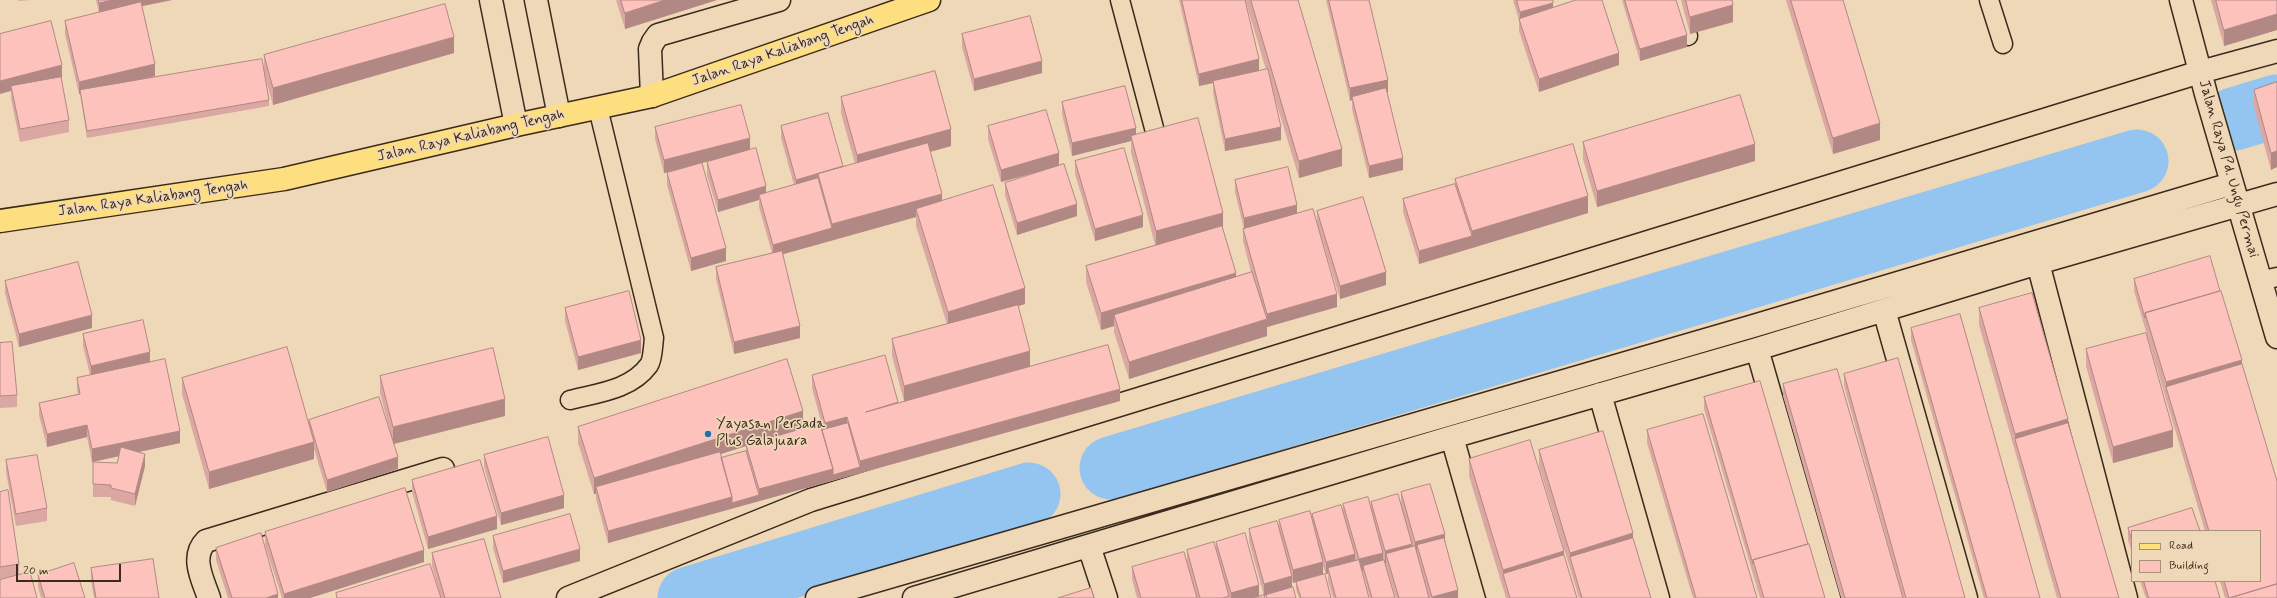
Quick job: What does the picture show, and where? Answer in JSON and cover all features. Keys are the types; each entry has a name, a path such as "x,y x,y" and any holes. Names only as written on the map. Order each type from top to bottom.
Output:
{"main road":[{"name":"Jalan Raya Kaliabang Tengah","path":"0,221 284,179 516,125 652,96 928,0"}],"street":[{"path":"491,0 516,125"},
{"path":"536,0 559,116"},
{"path":"652,96 650,50 658,35 779,0"},
{"name":"Jalan Raya Pd. Ungu Permai","path":"2181,0 2238,206 2269,279 2277,337"},
{"path":"568,598 811,500 2200,72 2277,51"},
{"path":"817,598 1735,332 2230,179"},
{"path":"914,598 961,592 1089,546 1452,437 1757,349 2038,263 2277,194"},
{"path":"2038,263 2126,598"},
{"path":"1884,310 1966,598"},
{"path":"1757,349 1829,598"},
{"path":"1600,394 1658,598"},
{"path":"1452,437 1494,597"},
{"path":"209,598 197,559 198,551 206,542 443,469"},
{"path":"1089,546 1106,598"}],"lane":[{"path":"1120,0 1158,143"},
{"path":"1678,0 1688,36"},
{"path":"1989,0 2003,44"},
{"path":"570,400 622,386 638,376 650,364 654,338 598,108"}],"building":[{"path":"99,0 113,0 99,3"},
{"path":"621,0 665,0 625,13"},
{"path":"1182,0 1245,0 1259,59 1199,74"},
{"path":"1251,0 1298,0 1342,149 1299,161"},
{"path":"1329,0 1369,0 1388,80 1350,88"},
{"path":"1517,0 1553,0 1553,3 1520,12"},
{"path":"1576,0 1602,0 1619,53 1539,79 1519,19"},
{"path":"1625,0 1676,0 1687,35 1640,49"},
{"path":"1686,0 1732,0 1733,5 1690,17"},
{"path":"1791,0 1843,0 1880,123 1833,138"},
{"path":"2216,0 2277,0 2277,14 2224,30"},
{"path":"141,2 155,64 79,82 65,21"},
{"path":"445,4 454,37 273,88 264,55"},
{"path":"1030,16 1042,61 974,79 962,34"},
{"path":"51,21 62,65 0,81 0,34"},
{"path":"262,59 269,100 87,131 80,90"},
{"path":"1268,69 1281,127 1225,139 1213,81"},
{"path":"935,71 951,129 857,155 841,97"},
{"path":"61,77 69,120 20,129 11,86"},
{"path":"2277,82 2277,151 2271,153 2254,90"},
{"path":"1125,86 1136,128 1072,143 1062,102"},
{"path":"1386,88 1403,158 1369,166 1352,97"},
{"path":"1740,95 1755,144 1597,191 1583,142"},
{"path":"741,105 750,138 664,160 655,127"},
{"path":"1046,110 1059,153 1001,170 988,126"},
{"path":"828,113 843,166 796,180 781,126"},
{"path":"1198,118 1223,213 1156,231 1131,136"},
{"path":"928,143 942,194 832,224 818,174"},
{"path":"1573,144 1588,196 1472,231 1455,179"},
{"path":"756,148 766,186 718,200 707,162"},
{"path":"1124,148 1143,215 1095,229 1075,161"},
{"path":"702,163 726,248 691,258 667,173"},
{"path":"1064,164 1077,204 1017,223 1005,183"},
{"path":"1288,167 1297,205 1244,218 1235,180"},
{"path":"818,178 832,228 773,245 759,195"},
{"path":"1455,184 1472,236 1419,251 1403,199"},
{"path":"993,185 1025,288 948,312 916,209"},
{"path":"1363,197 1386,272 1340,286 1317,211"},
{"path":"1313,209 1337,294 1267,314 1243,229"},
{"path":"1222,226 1236,273 1101,313 1086,266"},
{"path":"782,251 800,326 734,342 716,267"},
{"path":"2210,256 2220,291 2145,313 2145,318 2134,279"},
{"path":"78,262 92,315 19,334 5,281"},
{"path":"1252,272 1267,319 1129,362 1114,315"},
{"path":"629,291 641,340 578,357 565,308"},
{"path":"2221,291 2242,360 2166,382 2145,313"},
{"path":"2032,293 2068,419 2015,434 1979,308"},
{"path":"1018,305 1030,351 904,386 892,339"},
{"path":"1960,314 2040,598 1987,598 1911,328"},
{"path":"143,320 150,352 91,366 83,334"},
{"path":"2146,333 2173,430 2113,447 2086,349"},
{"path":"12,342 17,395 0,396 0,343"},
{"path":"1108,345 1120,389 860,461 847,417 825,423 812,375 885,355 898,402 866,412"},
{"path":"287,347 314,442 209,472 182,378"},
{"path":"493,348 505,399 393,427 380,376"},
{"path":"1898,358 1965,598 1906,598 1844,374"},
{"path":"165,359 180,431 92,449 87,425 47,434 39,403 80,394 77,378"},
{"path":"787,359 803,411 594,478 578,427"},
{"path":"2242,364 2277,481 2277,584 2229,598 2224,582 2261,582 2261,530 2209,530 2166,387"},
{"path":"1837,369 1903,598 1845,598 1783,384"},
{"path":"1760,381 1808,544 1753,560 1753,564 1704,397"},
{"path":"379,397 398,457 327,480 309,420"},
{"path":"1703,414 1757,598 1696,598 1647,430"},
{"path":"848,423 860,467 833,475 833,469 822,430"},
{"path":"2068,423 2119,598 2061,598 2015,439"},
{"path":"820,424 833,469 759,489 746,445"},
{"path":"1603,431 1633,533 1570,553 1539,450"},
{"path":"548,437 564,495 501,513 484,455"},
{"path":"1530,440 1564,551 1503,570 1469,459"},
{"path":"121,447 145,454 135,494 111,488 111,485 93,484 93,462 117,463"},
{"path":"746,451 759,495 732,503 732,497 721,458"},
{"path":"720,452 732,497 608,531 596,487"},
{"path":"37,455 47,508 16,514 6,460"},
{"path":"480,460 497,516 428,537 412,480"},
{"path":"1430,484 1445,534 1415,542 1401,492"},
{"path":"405,488 424,550 284,594 265,532"},
{"path":"8,490 19,564 0,567 0,492"},
{"path":"1398,494 1412,544 1385,551 1371,502"},
{"path":"1368,497 1383,553 1359,559 1343,504"},
{"path":"1341,505 1355,554 1326,562 1312,514"},
{"path":"2192,508 2200,530 2131,530 2131,538 2128,528"},
{"path":"1310,511 1323,562 1293,570 1279,520"},
{"path":"570,514 580,549 503,571 493,536"},
{"path":"1277,521 1292,576 1264,584 1249,529"},
{"path":"261,533 278,594 266,598 232,598 216,548"},
{"path":"1245,533 1259,585 1231,593 1216,542"},
{"path":"1444,538 1458,590 1432,597 1417,545"},
{"path":"1633,538 1651,598 1582,598 1570,557"},
{"path":"484,539 501,598 445,598 432,553"},
{"path":"1214,542 1229,596 1223,598 1200,598 1187,550"},
{"path":"1809,544 1825,598 1764,598 1753,560"},
{"path":"1415,546 1429,598 1399,598 1386,554"},
{"path":"1184,552 1197,598 1141,598 1132,567"},
{"path":"1564,555 1577,598 1510,598 1503,574"},
{"path":"153,559 159,598 96,598 91,568"},
{"path":"1359,560 1369,598 1336,598 1328,568"},
{"path":"1384,560 1395,598 1372,598 1363,566"},
{"path":"74,563 85,598 45,598 38,575"},
{"path":"430,564 441,598 337,598 336,593"},
{"path":"30,572 37,598 0,598 0,580"},
{"path":"1325,574 1331,598 1301,598 1296,582"},
{"path":"2144,582 2215,582 2220,598 2149,598"},
{"path":"2277,584 2277,598 2230,598"},
{"path":"1293,587 1296,598 1267,598 1266,595"},
{"path":"1091,588 1094,598 1058,598"},
{"path":"1264,595 1265,598 1253,598"}],"waterway":[{"path":"2234,119 2277,106"},
{"path":"1111,468 2137,161"},
{"path":"689,598 1029,494"}],"place":[{"name":"Yayasan Persada Plus Galajuara","path":"708,434"}]}
